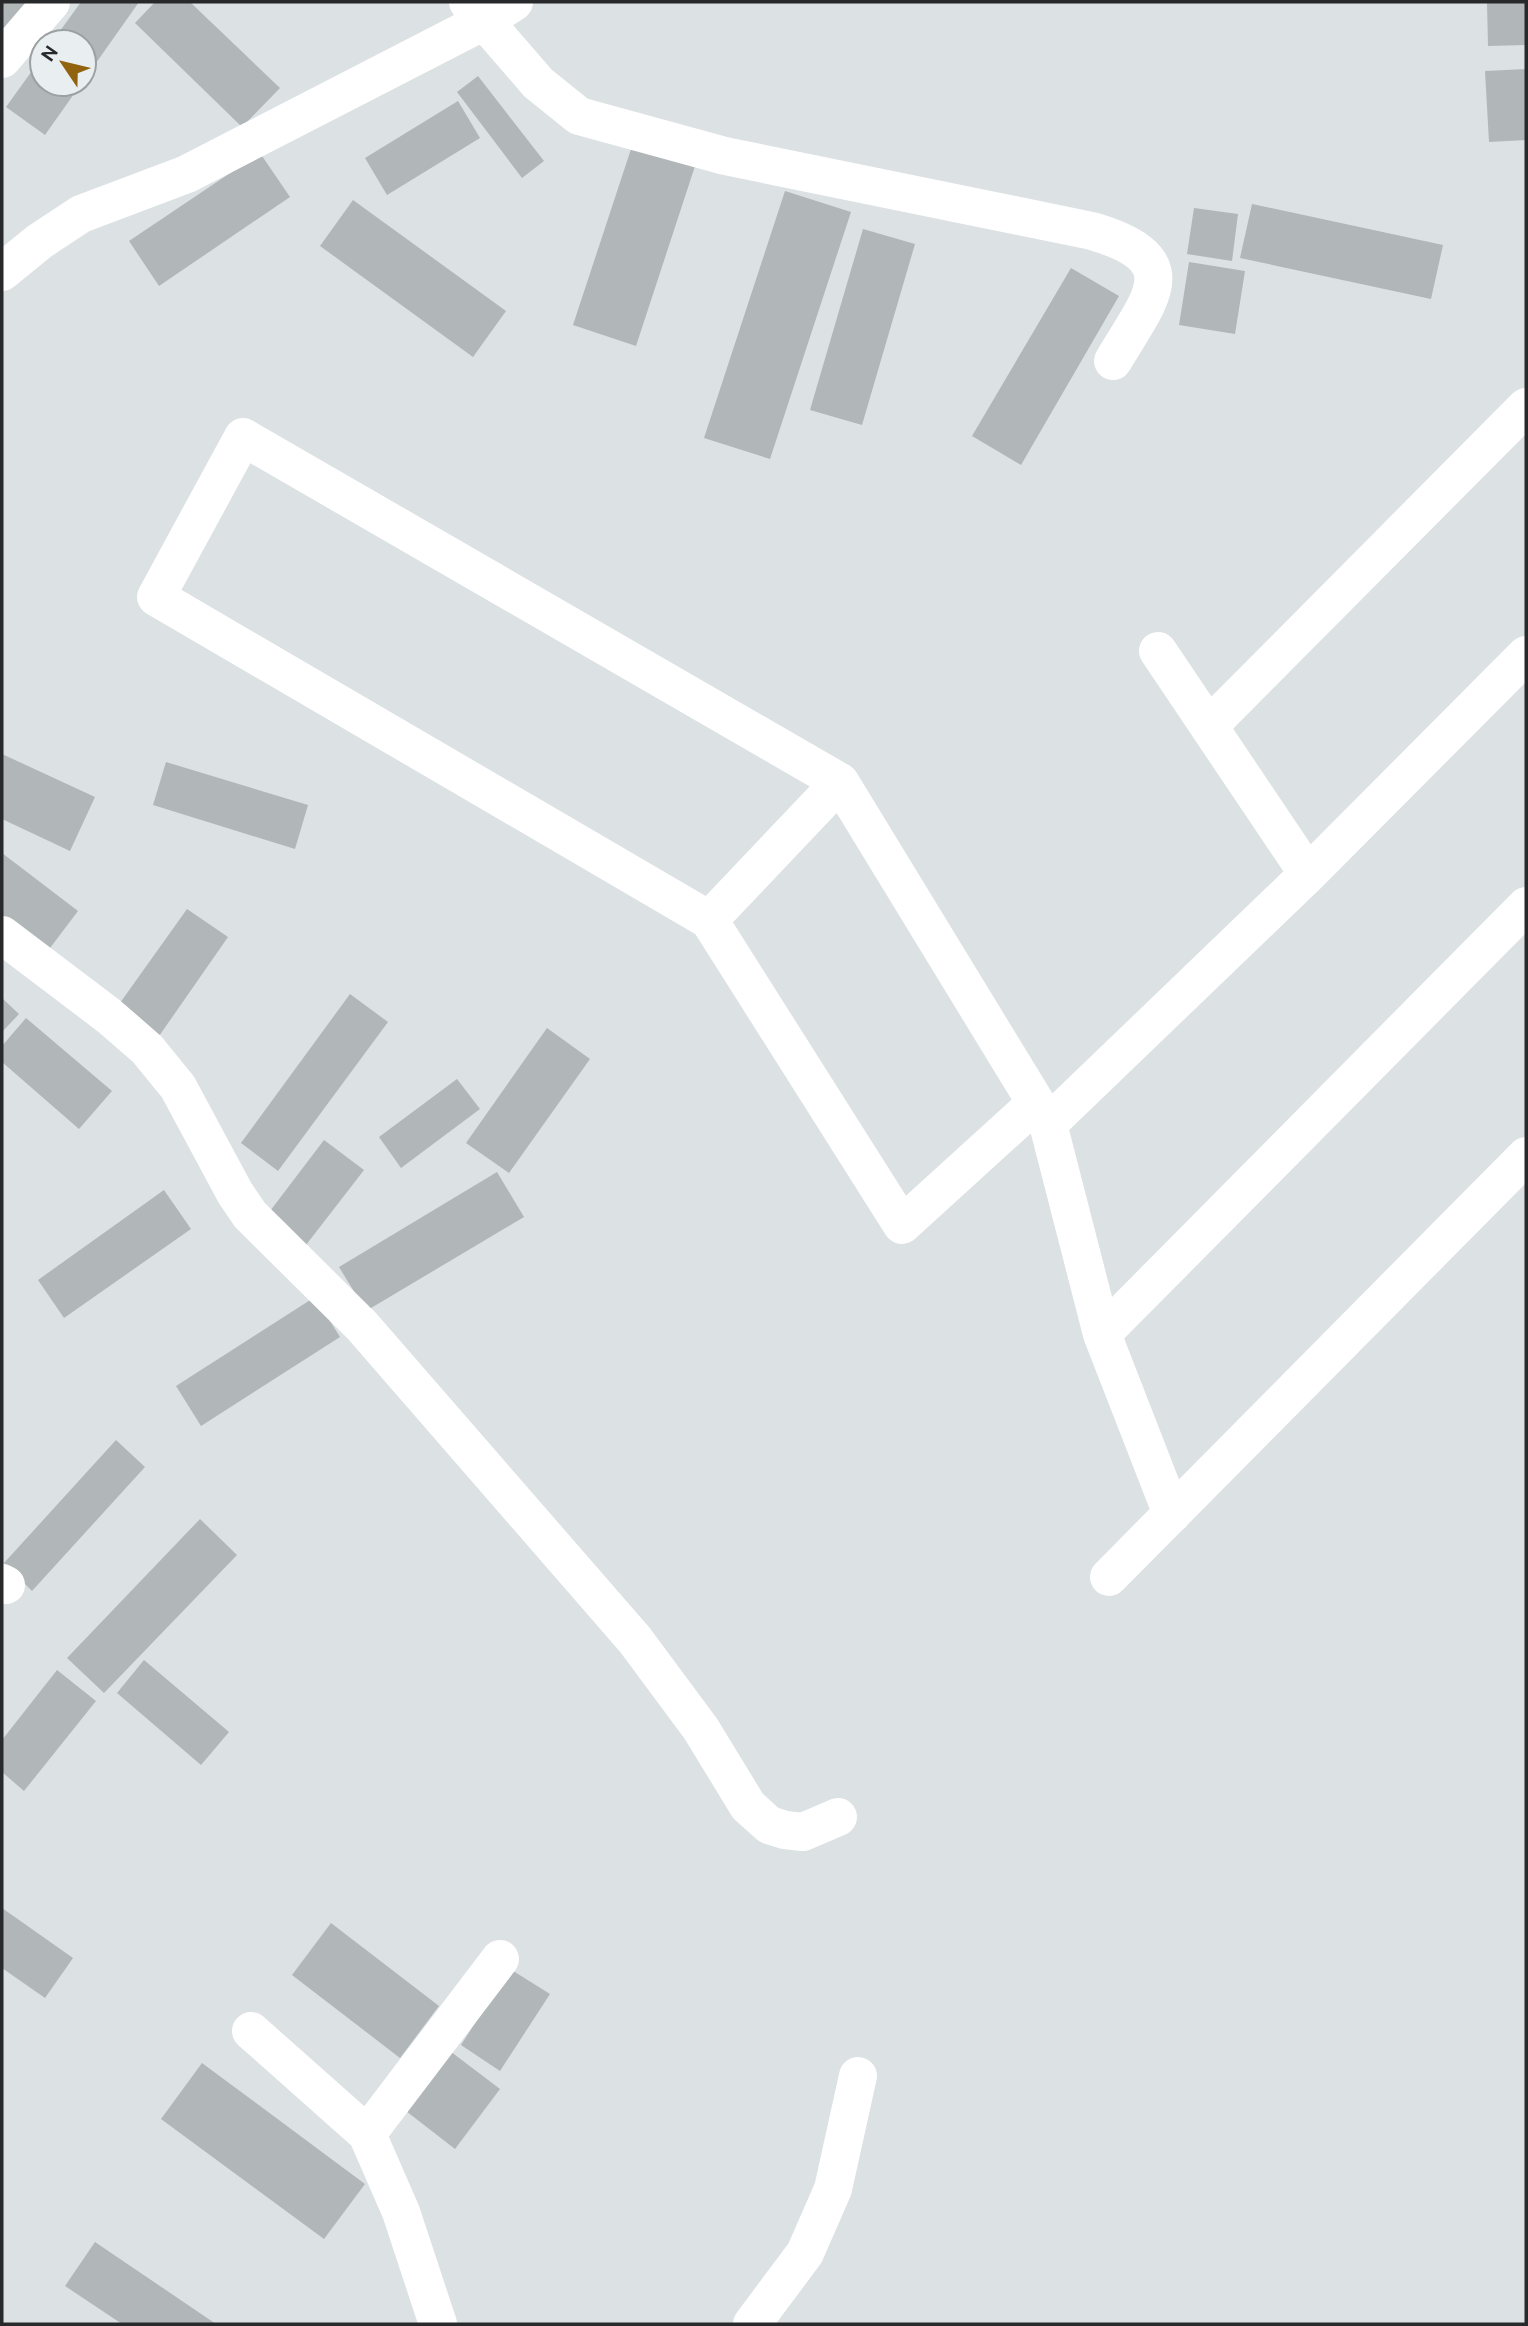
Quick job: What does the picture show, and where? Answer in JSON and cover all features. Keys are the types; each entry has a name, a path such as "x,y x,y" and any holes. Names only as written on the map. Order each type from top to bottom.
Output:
{"street":[{"path":"2,59 51,2"},
{"path":"2,272 40,241 81,214 187,174 489,8 538,83 579,116 724,156 1092,231 1122,240 1149,261 1154,276 1153,292 1113,362"},
{"path":"1209,726 1526,407"},
{"path":"1172,1514 1102,1334 1042,1113 840,782 243,437 156,597 709,920 902,1225 1042,1113 1308,874 1526,655"},
{"path":"1158,651 1308,874"},
{"path":"709,920 840,782"},
{"path":"1102,1334 1526,906"},
{"path":"2,935 109,1016 147,1049 178,1087 235,1193 250,1215 362,1326 635,1640 701,1729 748,1806 769,1825 785,1830 803,1832 838,1817"},
{"path":"1109,1577 1526,1156"},
{"path":"367,2134 500,1958"},
{"path":"251,2031 367,2134 401,2212 438,2324"},
{"path":"752,2324 805,2253 833,2189 858,2076"}],"building":[{"path":"2,2 35,2 2,45"},
{"path":"81,2 139,2 98,60 98,28 62,28"},
{"path":"155,2 190,2 280,88 242,127 135,23"},
{"path":"1487,2 1526,2 1526,45 1488,46"},
{"path":"1526,69 1526,140 1489,142 1485,71"},
{"path":"28,76 28,98 71,98 45,135 6,107"},
{"path":"478,76 544,161 522,178 457,92"},
{"path":"458,101 480,138 387,195 365,158"},
{"path":"634,140 697,160 636,346 573,325"},
{"path":"260,153 290,197 159,286 129,241"},
{"path":"785,191 851,212 770,459 704,438"},
{"path":"353,200 506,311 473,357 320,246"},
{"path":"1252,204 1443,245 1431,299 1240,258"},
{"path":"1194,208 1238,214 1232,261 1187,254"},
{"path":"863,229 915,244 862,425 810,410"},
{"path":"1189,262 1245,271 1235,334 1179,325"},
{"path":"1071,268 1119,296 1021,465 972,436"},
{"path":"2,754 95,797 70,851 2,819"},
{"path":"166,762 308,805 295,849 153,805"},
{"path":"2,853 78,911 44,956 2,924"},
{"path":"187,909 228,937 157,1039 115,1010"},
{"path":"350,994 388,1022 278,1171 241,1143"},
{"path":"2,998 19,1014 2,1032"},
{"path":"26,1018 112,1091 79,1129 2,1062 2,1046"},
{"path":"547,1028 590,1059 509,1173 466,1143"},
{"path":"457,1079 480,1109 401,1168 379,1137"},
{"path":"324,1140 364,1170 306,1245 267,1215"},
{"path":"497,1172 524,1217 366,1311 339,1267"},
{"path":"164,1190 191,1229 64,1318 38,1280"},
{"path":"315,1297 340,1337 201,1426 176,1386"},
{"path":"116,1440 145,1467 32,1591 4,1563"},
{"path":"200,1519 237,1555 104,1693 67,1658"},
{"path":"144,1660 229,1732 201,1765 117,1693"},
{"path":"57,1670 96,1701 24,1791 2,1772 2,1740"},
{"path":"2,1908 73,1958 45,1998 2,1968"},
{"path":"331,1923 439,2006 400,2058 292,1975"},
{"path":"510,1969 550,1994 500,2071 461,2045"},
{"path":"442,2045 500,2089 455,2149 397,2104"},
{"path":"202,2063 365,2184 324,2239 161,2119"},
{"path":"95,2242 216,2324 122,2324 65,2286"}]}
